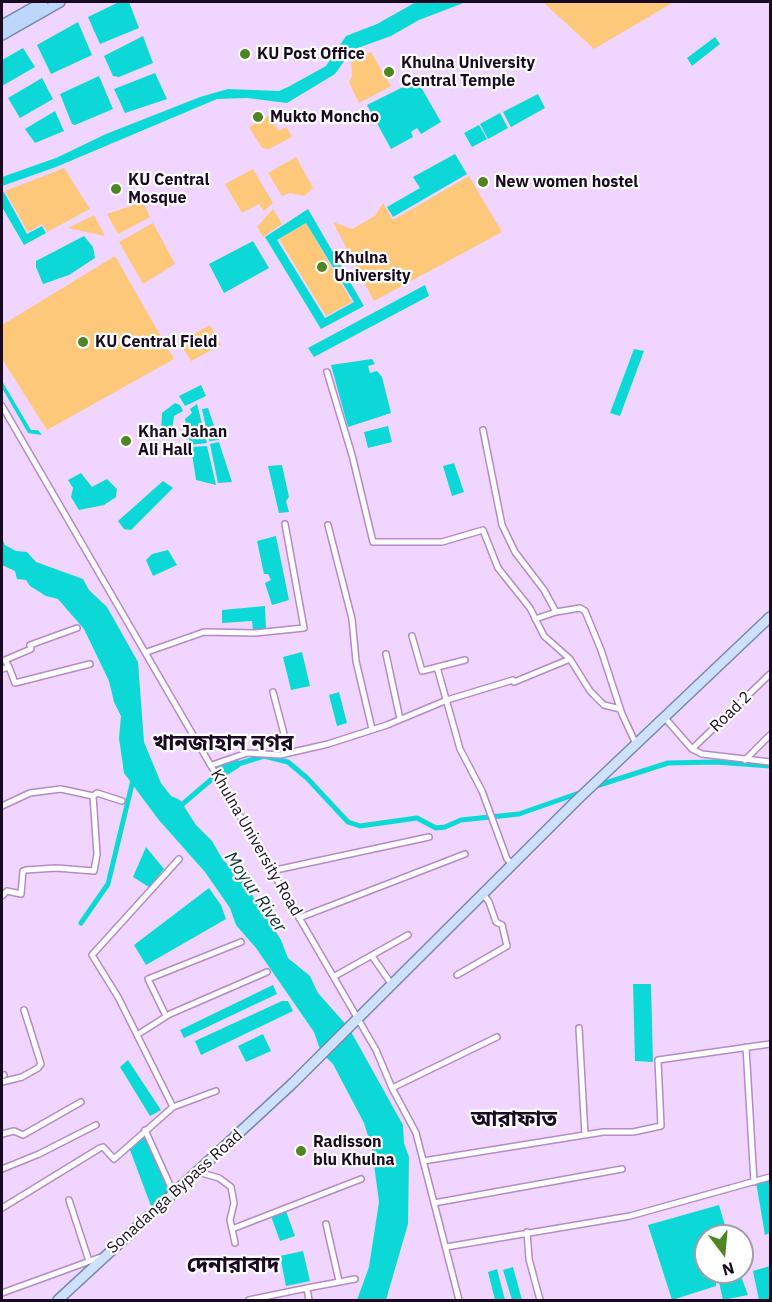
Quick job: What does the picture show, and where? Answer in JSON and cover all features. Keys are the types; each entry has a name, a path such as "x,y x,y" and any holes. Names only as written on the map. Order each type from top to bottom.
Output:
{"highway":[{"path":"2,26 43,2"},
{"path":"2,35 60,2"}],"main road":[{"name":"Sonadanga Bypass Road","path":"58,1300 293,1083 514,866 576,801 771,617"}],"street":[{"path":"327,372 352,455 373,543 442,542 483,530 498,568 530,609 544,636 570,659 590,691 604,705 620,709"},
{"name":"Khulna University Road","path":"2,406 147,652 271,871 335,976 355,1020 416,1133 459,1300"},
{"path":"483,430 502,525 515,552 544,590 556,612"},
{"path":"147,652 204,632 255,633 304,628 285,524"},
{"path":"328,525 352,618 356,661 372,729"},
{"path":"535,619 556,612 580,608 585,611 601,650 620,709 637,745"},
{"path":"77,628 30,645 31,649 5,660 15,683 90,664"},
{"path":"412,636 422,671 465,660"},
{"path":"386,654 400,719"},
{"path":"212,765 247,753 280,755 328,744 447,700 513,680 514,682 570,659"},
{"path":"2,669 9,667"},
{"path":"437,667 460,749 493,817 507,859 514,866"},
{"name":"Road 2","path":"692,749 771,674"},
{"path":"273,692 289,753"},
{"path":"665,718 692,749 702,754 771,762"},
{"path":"745,760 771,735"},
{"path":"2,806 30,793 61,789 93,796 97,793 122,801"},
{"path":"2,896 8,891 21,894 23,872 26,870 56,868 94,872 97,854 93,796"},
{"path":"271,871 288,865 392,848 429,837"},
{"path":"300,918 465,854"},
{"path":"173,1107 118,997 92,955 179,859"},
{"path":"457,975 507,946 502,925 496,922 489,902 483,894"},
{"path":"335,976 408,935"},
{"path":"166,1016 148,979 241,942"},
{"path":"372,956 392,985"},
{"path":"136,1035 166,1016 267,972"},
{"path":"2,1082 22,1077 41,1064 24,1010"},
{"path":"579,1028 585,1135"},
{"path":"392,1088 497,1037"},
{"path":"423,1161 585,1135 633,1132 660,1126 658,1060 771,1044"},
{"path":"746,1047 754,1182"},
{"path":"2,1208 100,1148 103,1147 114,1159 173,1107 216,1090"},
{"path":"2,1134 14,1131 23,1135 81,1102"},
{"path":"2,1169 39,1155 96,1125"},
{"path":"145,1130 174,1194"},
{"path":"434,1203 622,1170"},
{"path":"198,1172 219,1178 231,1187 234,1203 230,1220 235,1243"},
{"path":"446,1247 630,1216 771,1177"},
{"path":"232,1229 361,1179"},
{"path":"69,1200 89,1261"},
{"path":"326,1224 339,1281"},
{"path":"527,1232 530,1259 540,1300"},
{"path":"2,1293 106,1255"},
{"path":"249,1300 355,1279"},
{"path":"307,1288 309,1300"}],"shaded area":[{"path":"119,2 129,2 139,28 100,44 88,17"},
{"path":"416,2 466,2 419,20 391,36 352,50 335,74 287,103 247,98 217,99 56,167 2,186 2,177 56,158 106,134 200,97 228,89 279,91 288,87 326,66 346,36 377,24"},
{"path":"543,2 674,2 594,49"},
{"path":"78,22 92,55 51,74 37,45"},
{"path":"143,36 153,63 119,77 113,76 104,56"},
{"path":"715,37 720,44 692,66 687,58"},
{"path":"23,48 35,67 2,86 2,60"},
{"path":"371,52 391,86 359,103 349,82 352,76 351,60"},
{"path":"155,73 167,99 125,113 114,89"},
{"path":"99,76 113,109 75,125 72,124 60,94"},
{"path":"42,78 53,99 20,118 8,98"},
{"path":"417,80 441,122 421,134 417,128 411,132 413,137 391,149 367,105"},
{"path":"538,94 545,108 511,127 503,112"},
{"path":"55,111 64,131 35,143 25,129"},
{"path":"500,113 508,128 488,139 480,124"},
{"path":"269,116 279,131 286,127 292,137 269,149 262,148 249,127"},
{"path":"479,125 487,139 472,147 464,133"},
{"path":"455,154 467,174 393,217 387,207 420,188 413,177"},
{"path":"296,157 313,188 304,196 290,193 282,196 268,173"},
{"path":"64,168 90,209 47,232 42,224 28,232 5,191"},
{"path":"253,169 273,203 264,211 259,204 242,213 225,184"},
{"path":"469,176 502,232 374,301 333,222 352,229 375,216 383,203 393,220"},
{"path":"4,192 27,234 42,226 46,233 24,245 2,207 2,193"},
{"path":"143,202 150,217 118,234 107,214"},
{"path":"273,209 282,224 263,237 257,227"},
{"path":"308,209 364,306 321,329 265,237","holes":["306,223 354,302 325,318 277,240"]},
{"path":"94,215 105,236 68,228"},
{"path":"153,223 175,264 143,284 119,242"},
{"path":"306,223 352,302 326,316 279,239"},
{"path":"84,236 93,247 95,258 69,275 43,284 36,261"},
{"path":"253,241 269,268 224,293 209,264"},
{"name":"KU Central Field","path":"115,256 174,359 47,430 2,359 2,325"},
{"path":"425,285 429,296 314,357 308,348"},
{"path":"210,325 221,345 191,361 179,342"},
{"path":"634,349 644,351 620,416 610,413"},
{"path":"372,359 375,364 368,366 370,373 377,371 382,377 391,413 348,427 331,365"},
{"path":"2,381 31,430 38,430 42,435 28,433 2,388"},
{"path":"201,385 206,396 185,406 179,396"},
{"path":"175,403 180,405 183,411 174,416 172,431 165,435 161,434 162,413"},
{"path":"197,404 207,443 190,445 185,419 192,413 190,409"},
{"path":"208,408 219,440 209,441 202,409"},
{"path":"388,426 392,442 368,448 364,432"},
{"path":"219,442 232,482 218,483 210,444"},
{"path":"207,446 216,485 196,480 191,447"},
{"path":"454,463 464,492 452,496 443,466"},
{"path":"282,465 289,497 286,501 289,512 279,513 268,466"},
{"path":"81,473 92,487 107,479 117,489 116,497 104,505 79,510 71,497 73,488 68,480"},
{"path":"163,481 173,488 131,530 124,529 118,521"},
{"path":"276,536 289,600 272,605 265,583 271,580 268,574 264,574 257,541"},
{"name":"Moyur River","path":"2,538 5,545 16,551 27,552 36,562 83,579 89,590 107,607 138,662 144,742 161,783 171,796 180,800 196,825 212,841 223,860 240,876 281,940 288,958 310,976 318,993 349,1028 403,1125 404,1143 409,1157 408,1224 386,1300 357,1300 369,1267 379,1202 372,1149 364,1123 333,1064 321,1052 314,1032 256,948 236,925 230,908 205,872 158,819 124,773 119,738 121,716 114,702 109,681 84,629 58,599 46,596 30,586 26,580 17,579 15,571 2,565"},
{"path":"168,550 177,565 153,576 146,560 152,554"},
{"path":"265,606 266,629 253,630 252,621 222,623 222,610"},
{"path":"302,652 310,686 291,690 283,657"},
{"path":"339,692 347,723 337,726 329,695"},
{"path":"238,757 240,767 224,777 219,776 216,767"},
{"path":"146,847 164,869 149,887 133,877"},
{"path":"209,888 221,905 226,919 146,965 134,945"},
{"path":"633,984 651,984 653,1062 635,1061"},
{"path":"273,985 277,994 184,1038 180,1030"},
{"path":"282,1001 288,1001 293,1011 201,1055 195,1041"},
{"path":"263,1034 271,1051 246,1062 238,1046"},
{"path":"128,1060 161,1110 150,1116 120,1067"},
{"path":"147,1134 170,1192 151,1206 130,1150"},
{"path":"770,1178 770,1233 765,1235 756,1182"},
{"path":"719,1205 725,1224 694,1224 694,1284 716,1284 716,1286 672,1300 648,1225"},
{"path":"286,1211 295,1236 280,1241 271,1216"},
{"path":"303,1251 310,1281 286,1286 280,1256"},
{"path":"770,1266 770,1300 759,1300 754,1271"},
{"path":"513,1267 522,1300 512,1300 503,1270"},
{"path":"497,1269 505,1300 495,1300 488,1272"},
{"path":"719,1284 744,1284 748,1295 723,1300"}],"waterway":[{"path":"235,765 264,756 288,762 307,778 348,822 360,826 417,818 436,828 445,827 461,820 519,814 582,792"},
{"path":"593,787 668,763 716,762 770,766"},
{"path":"178,808 219,773"},
{"path":"81,923 108,884 133,780"}],"place":[{"name":"KU Post Office","path":"245,54"},
{"name":"Khulna University Central Temple","path":"389,72"},
{"name":"Mukto Moncho","path":"258,117"},
{"name":"New women hostel","path":"483,182"},
{"name":"KU Central Mosque","path":"116,189"},
{"name":"Khulna University","path":"322,267"},
{"name":"KU Central Field","path":"83,342"},
{"name":"Khan Jahan Ali Hall","path":"126,441"},
{"name":"Radisson blu Khulna","path":"301,1151"}],"district":[{"name":"খানজাহান নগর","path":"223,744"},
{"name":"আরাফাত","path":"514,1120"},
{"name":"দেনারাবাদ","path":"233,1266"}]}
